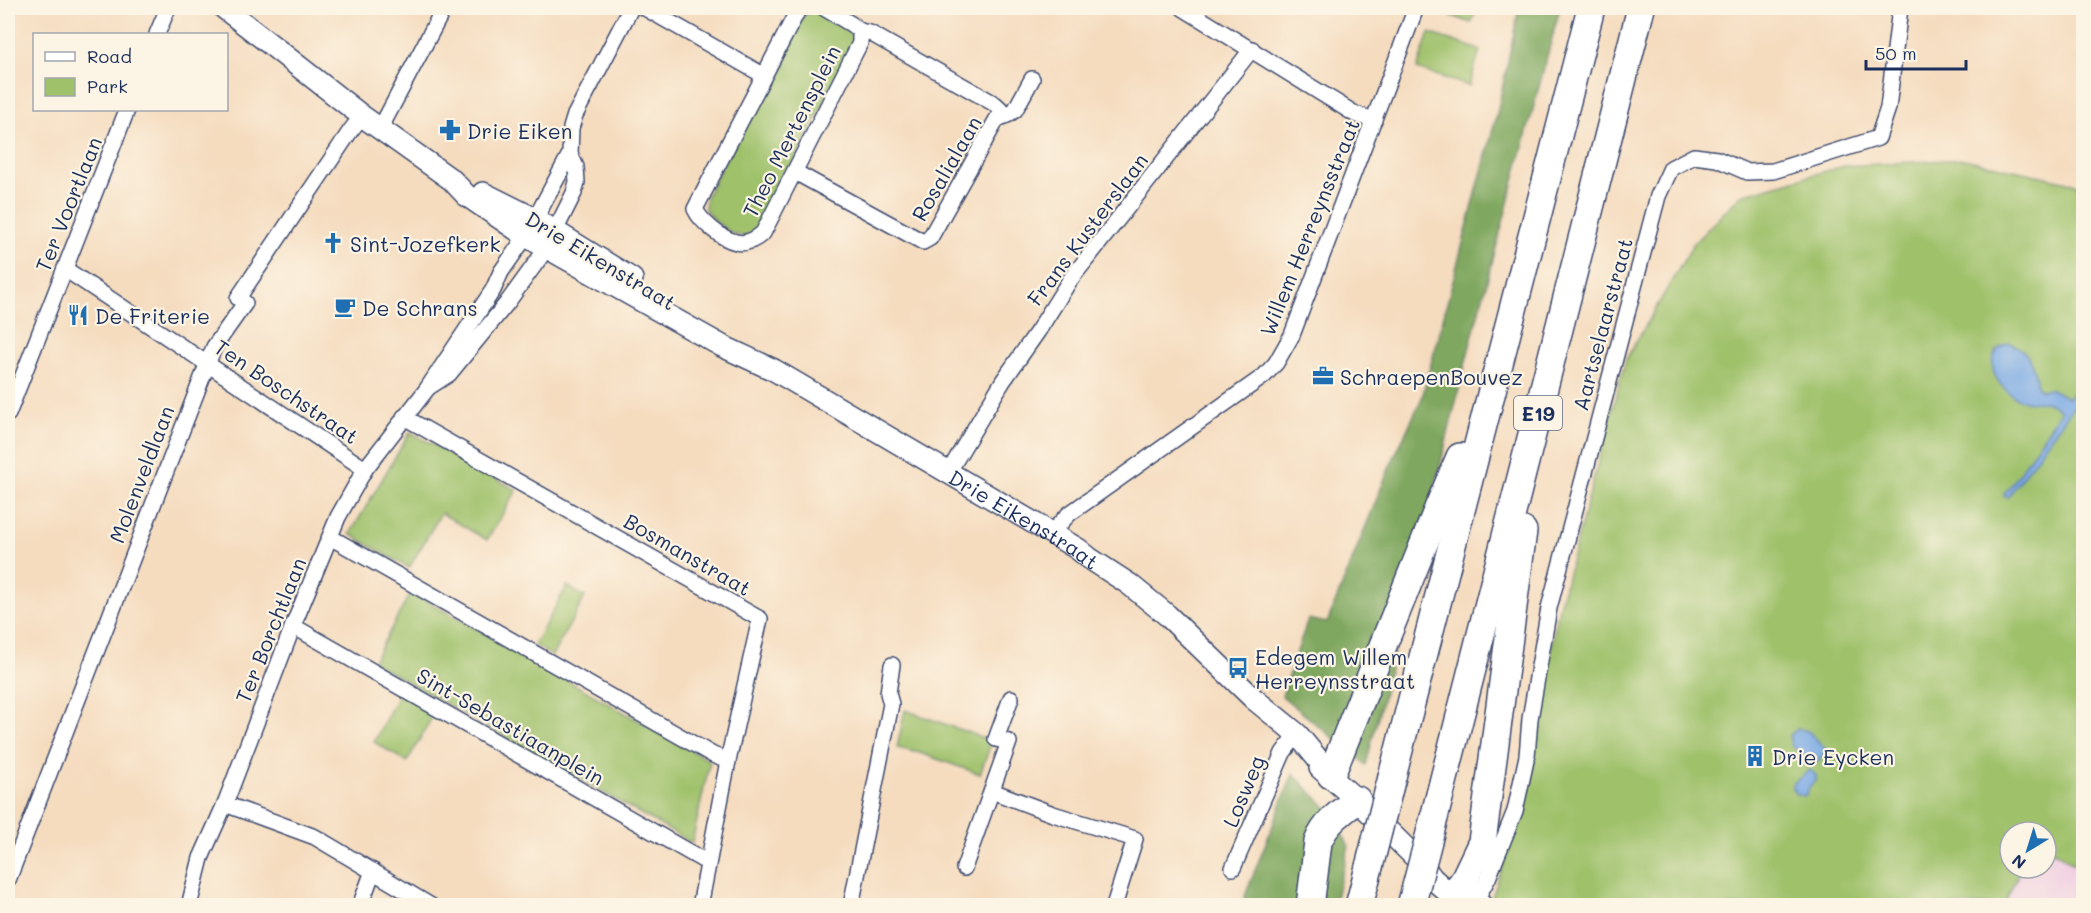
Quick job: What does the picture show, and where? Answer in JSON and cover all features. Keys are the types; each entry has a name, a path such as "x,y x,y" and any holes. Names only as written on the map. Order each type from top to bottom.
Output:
{"highway":[{"name":"E19","path":"1359,906 1590,8"},
{"name":"E19","path":"1411,906 1641,8"},
{"path":"1331,775 1439,506 1492,385"},
{"path":"1467,899 1482,842 1538,414"},
{"path":"1310,906 1321,832 1357,800"}],"street":[{"path":"157,33 168,8"},
{"name":"Drie Eikenstraat","path":"224,8 362,116 452,180 471,186 551,240 617,270 723,332 774,370 1078,549 1130,584 1167,615 1423,865 1437,869 1467,899"},
{"path":"380,129 444,8"},
{"path":"570,154 571,128 575,115 631,8"},
{"path":"645,8 763,75"},
{"name":"Theo Mertensplein","path":"802,8 798,10 763,75 695,209 701,220 721,235 737,243 753,241 763,233 860,43 860,32 824,8"},
{"path":"1183,8 1355,114 1374,120"},
{"name":"Willem Herreynsstraat","path":"1050,534 1069,514 1203,421 1264,376 1276,363 1292,335 1416,8"},
{"name":"Aartselaarstraat","path":"1467,899 1488,878 1515,811 1527,756 1530,719 1549,608 1658,196 1671,168 1694,156 1717,159 1747,172 1773,171 1878,138 1888,108 1900,8"},
{"name":"Rosalialaan","path":"860,32 870,33 995,104 1007,115"},
{"name":"Frans Kusterslaan","path":"948,473 1003,381 1070,280 1252,49"},
{"name":"Rosalialaan","path":"795,172 923,242 930,238 997,119 1015,110 1032,79"},
{"name":"Ter Voortlaan","path":"8,414 127,111"},
{"name":"Molenveldlaan","path":"8,880 214,347 245,303 238,298 362,116"},
{"name":"Ter Borchtlaan","path":"189,906 201,858 225,804 293,626 338,517 366,469 427,389 493,290 501,272 531,227 570,154"},
{"name":"Ter Borchtlaan","path":"427,389 449,374 507,303 551,240 577,182 576,167 570,154"},
{"name":"Ten Boschstraat","path":"64,269 366,469"},
{"name":"Bosmanstraat","path":"404,417 760,619 728,761 700,906"},
{"path":"330,537 713,755 728,761"},
{"name":"Sint-Sebastiaanplein","path":"293,626 708,862"},
{"path":"851,906 891,704 888,693 892,665"},
{"path":"964,868 1009,742 996,738 1011,698"},
{"name":"Losweg","path":"1233,868 1292,739"},
{"path":"993,791 1135,839 1114,906"},
{"path":"225,804 315,837 431,906"},
{"path":"360,906 373,871"}],"shaded area":[{"path":"2058,854 2083,870 2083,905 2004,906 2016,880 2058,880"}],"green space":[{"path":"1451,8 1477,8 1471,23 1449,15"},
{"path":"1519,8 1560,8 1468,353 1366,765 1282,696 1308,619 1327,623 1390,466 1422,398 1497,114"},
{"path":"816,9 839,21 856,39 761,227 744,236 733,234 705,209 706,197 796,24 806,14"},
{"path":"1429,33 1480,50 1469,86 1417,69"},
{"name":"Drie Eycken","path":"1964,159 2073,183 2083,188 2083,870 2058,854 2058,820 1998,820 1998,880 2015,880 2004,905 1504,906 1492,897 1530,788 1538,713 1560,603 1626,359 1694,243 1741,195 1844,166"},
{"path":"410,432 517,490 487,540 441,513 409,568 350,534"},
{"path":"567,586 585,597 552,656 534,645"},
{"path":"411,592 710,761 692,843 373,662"},
{"path":"399,693 435,712 407,762 374,742"},
{"path":"905,710 992,741 980,774 920,753 897,748"},
{"path":"1293,774 1328,809 1349,846 1334,905 1241,906"}],"water":[{"path":"2009,343 2026,354 2032,365 2037,386 2041,390 2051,389 2068,398 2083,380 2084,392 2008,497 2004,494 2061,411 2053,404 2020,399 2002,386 1994,373 1993,359 1998,349"},
{"path":"1798,729 1808,731 1825,748 1825,753 1816,763 1791,745 1789,735"},
{"path":"1810,770 1816,775 1816,780 1805,796 1796,794 1792,788 1794,783"}],"place":[{"name":"Drie Eiken","path":"450,130"},
{"name":"Sint-Jozefkerk","path":"333,243"},
{"name":"De Schrans","path":"345,307"},
{"name":"De Friterie","path":"78,315"},
{"name":"SchraepenBouvez","path":"1323,376"},
{"name":"Edegem Willem Herreynsstraat","path":"1238,668"},
{"name":"Drie Eycken","path":"1755,756"}]}
